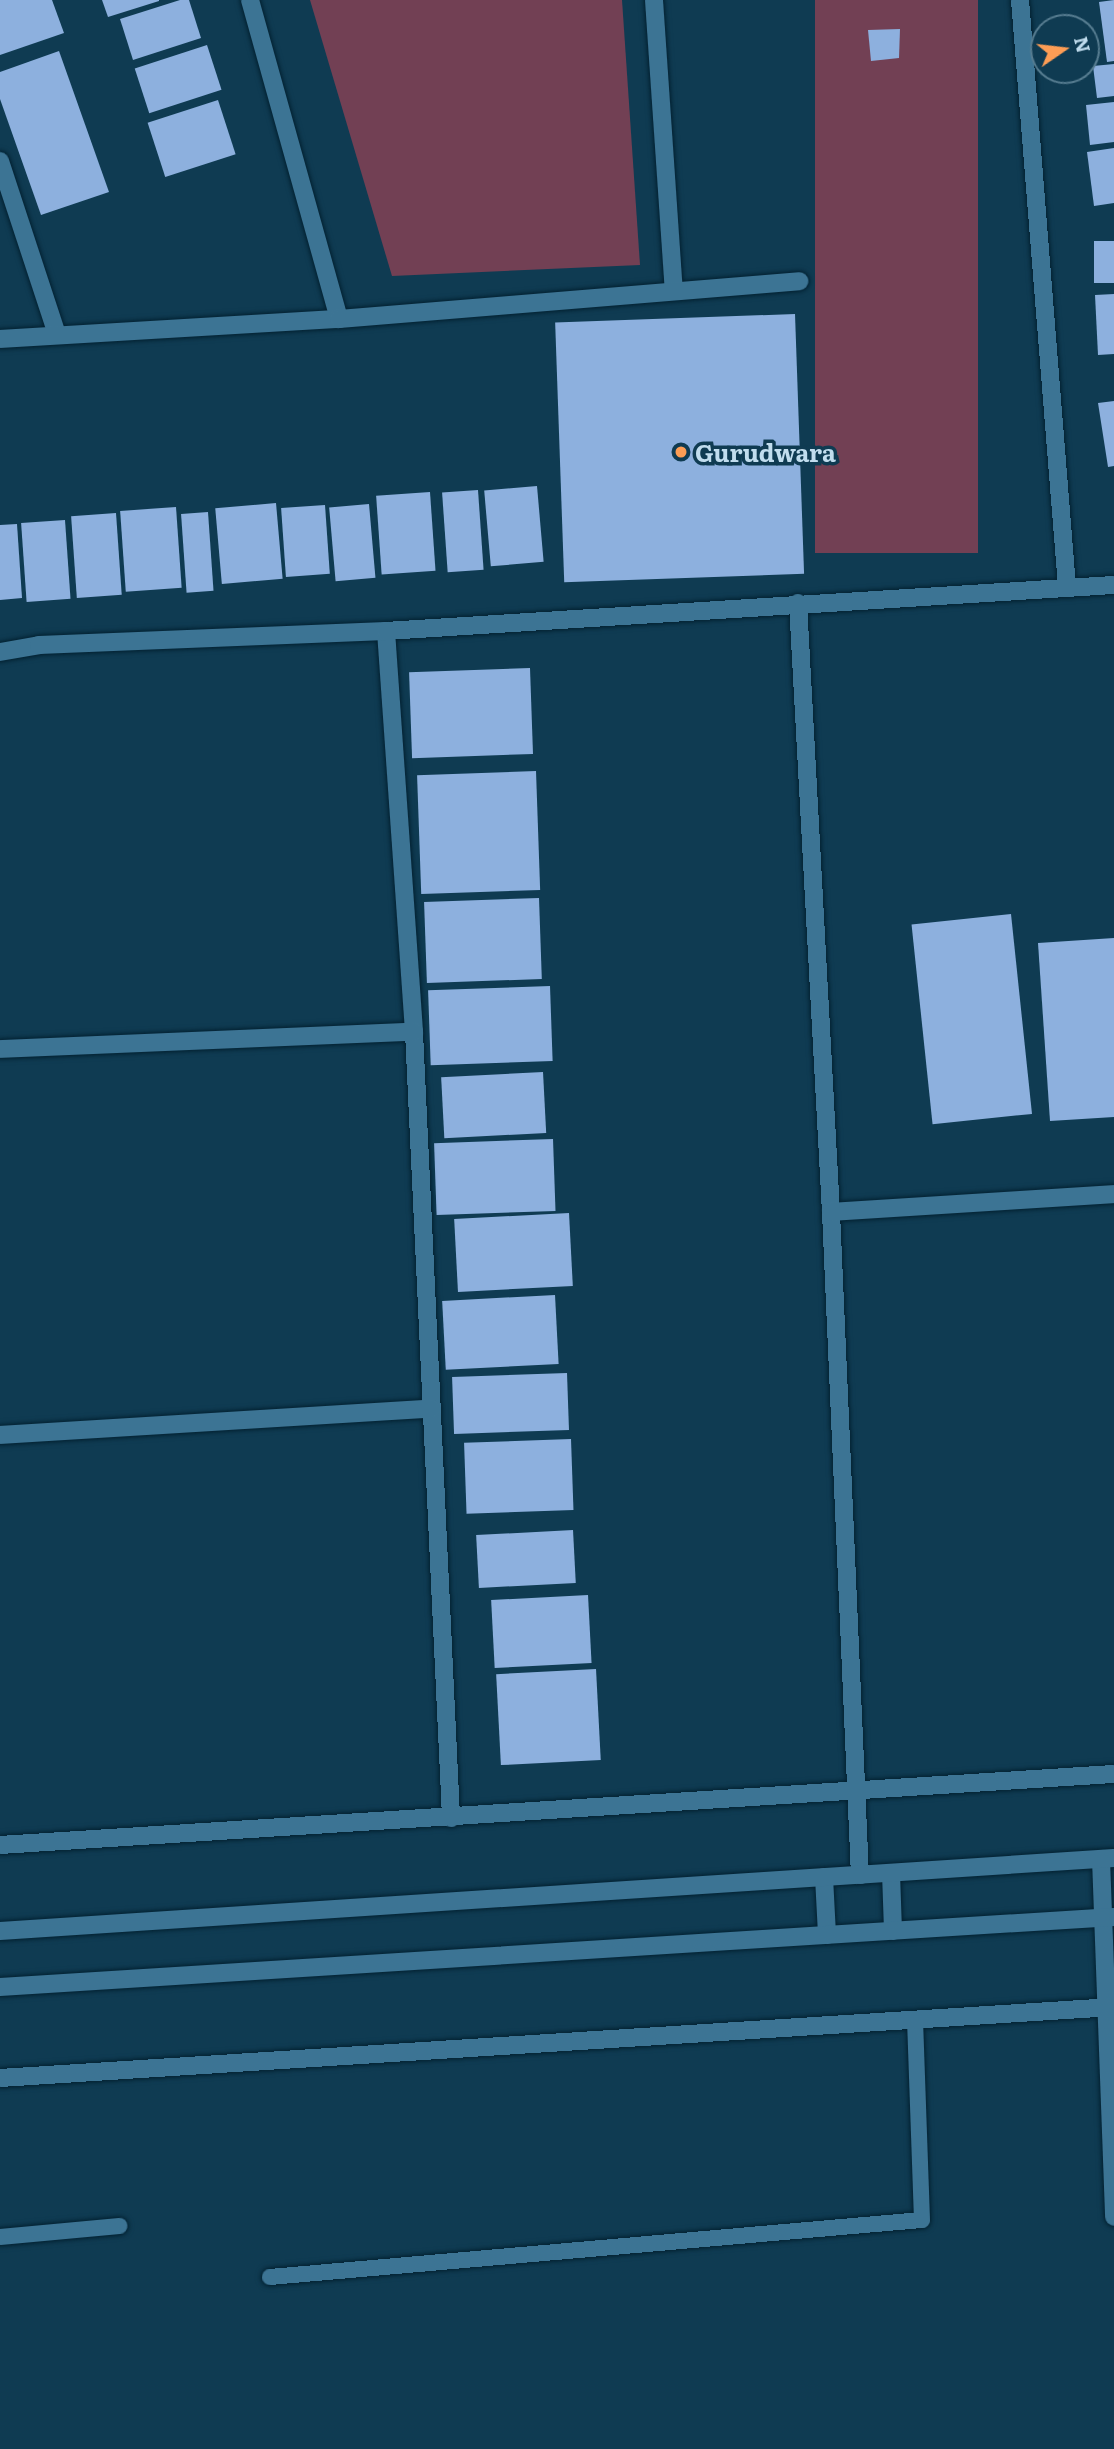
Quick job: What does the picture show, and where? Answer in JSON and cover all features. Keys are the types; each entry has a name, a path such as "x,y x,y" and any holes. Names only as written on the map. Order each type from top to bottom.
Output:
{"street":[{"path":"250,0 339,318"},
{"path":"654,0 674,290"},
{"path":"1020,0 1067,587"},
{"path":"0,161 57,334"},
{"path":"0,339 339,318 799,281"},
{"path":"0,652 39,645 386,631 1114,585"},
{"path":"798,603 831,1212 860,1875"},
{"path":"386,631 414,1032 450,1818"},
{"path":"0,1049 414,1032"},
{"path":"831,1212 1114,1194"},
{"path":"0,1435 431,1409"},
{"path":"0,1846 856,1794 1114,1774"},
{"path":"0,1931 1107,1858 1114,2217"},
{"path":"891,1873 893,1931"},
{"path":"824,1877 827,1935"},
{"path":"0,1987 1108,1917"},
{"path":"0,2078 1110,2007"}],"lane":[{"path":"270,2277 922,2220 915,2020"},
{"path":"0,2237 119,2226"}],"shaded area":[{"path":"310,0 622,0 640,265 392,276"},
{"path":"815,0 978,0 978,553 815,553"}],"building":[{"path":"0,0 52,0 64,33 0,55"},
{"path":"102,0 159,0 159,1 108,17"},
{"path":"180,0 189,0 201,38 133,60 120,19"},
{"path":"1114,0 1114,61 1107,62 1099,2"},
{"path":"900,29 899,58 871,61 868,30"},
{"path":"207,45 222,90 149,113 135,68"},
{"path":"59,51 109,192 41,215 0,99 0,72"},
{"path":"1114,64 1114,96 1097,98 1095,84 1100,84 1100,65"},
{"path":"218,100 236,154 165,177 148,123"},
{"path":"1114,102 1114,142 1090,145 1086,105"},
{"path":"1114,148 1114,203 1094,206 1087,152"},
{"path":"1094,241 1114,241 1114,283 1094,283"},
{"path":"1114,294 1114,354 1098,355 1095,295"},
{"name":"Gurudwara","path":"795,314 804,574 564,582 555,322"},
{"path":"1114,401 1114,466 1108,467 1098,403"},
{"path":"537,486 544,562 491,566 484,491"},
{"path":"478,490 484,570 448,572 442,493"},
{"path":"430,492 436,571 382,575 376,496"},
{"path":"276,503 283,579 222,584 215,508"},
{"path":"369,504 375,578 336,581 329,507"},
{"path":"325,505 330,574 286,577 281,508"},
{"path":"176,507 182,588 126,592 120,511"},
{"path":"208,512 214,591 187,593 181,514"},
{"path":"116,513 122,595 77,598 71,516"},
{"path":"65,520 71,599 27,602 21,523"},
{"path":"17,524 22,598 0,600 0,525"},
{"path":"530,668 533,754 412,758 409,672"},
{"path":"536,771 540,890 421,894 417,775"},
{"path":"539,898 542,979 427,983 424,902"},
{"path":"1011,914 1032,1114 933,1124 912,924"},
{"path":"1114,938 1114,1117 1050,1121 1038,943"},
{"path":"550,986 553,1061 431,1065 428,990"},
{"path":"543,1072 546,1133 444,1138 441,1077"},
{"path":"553,1139 556,1211 437,1215 434,1143"},
{"path":"569,1213 573,1286 458,1292 454,1219"},
{"path":"555,1295 559,1364 446,1370 442,1301"},
{"path":"567,1373 569,1430 454,1434 452,1377"},
{"path":"571,1439 573,1510 467,1514 464,1443"},
{"path":"573,1530 576,1583 479,1588 476,1535"},
{"path":"588,1595 592,1663 495,1668 491,1600"},
{"path":"596,1669 601,1760 501,1765 496,1674"}],"place":[{"name":"Gurudwara","path":"681,452"}]}
